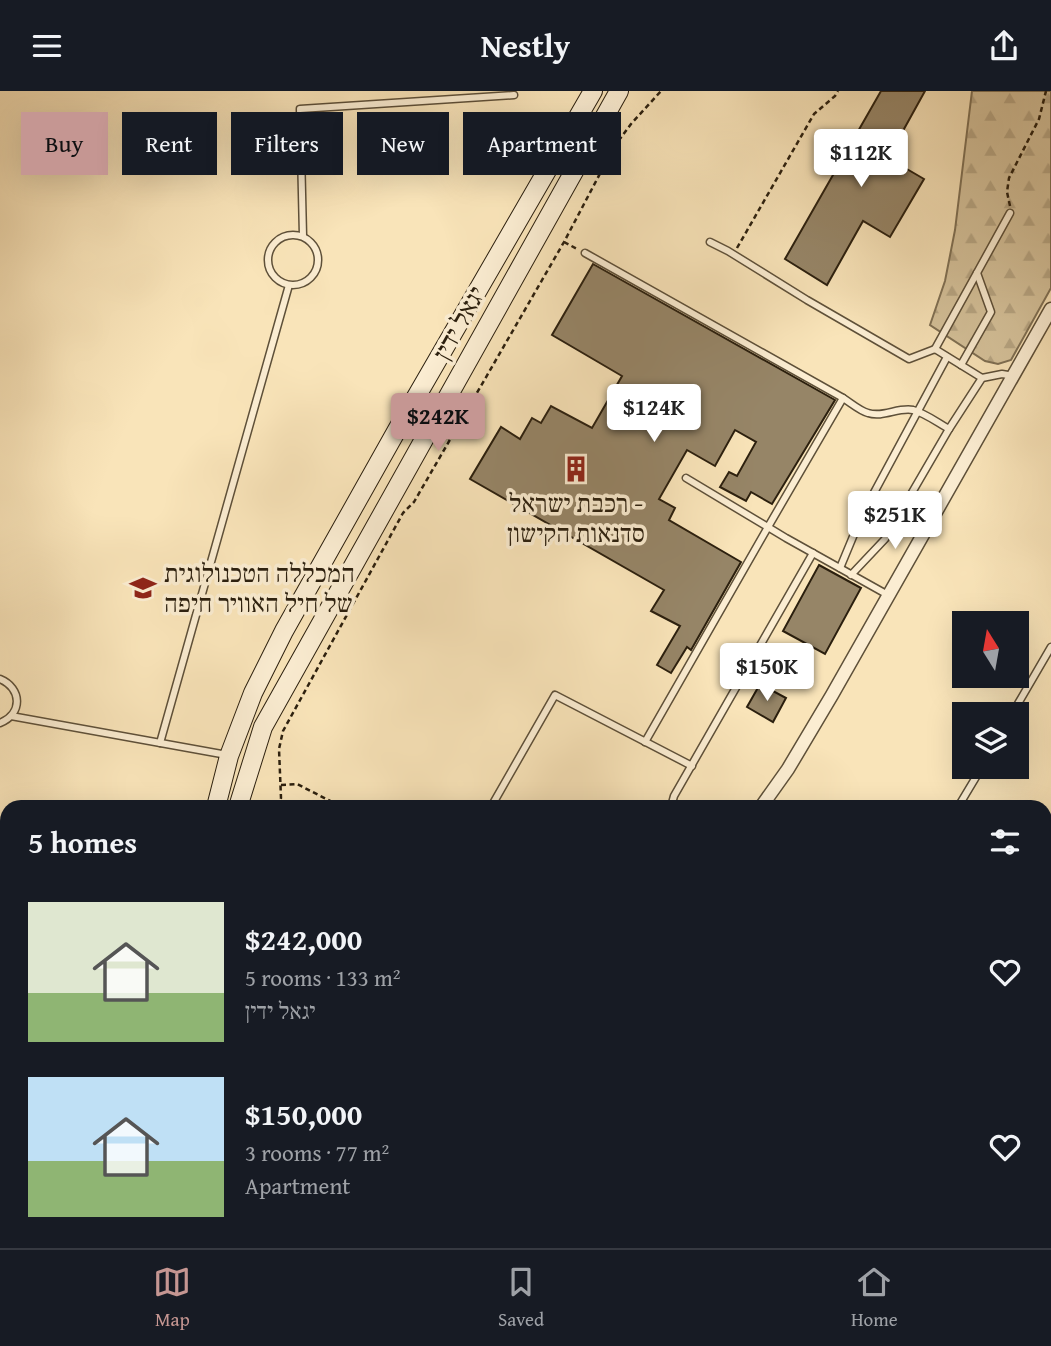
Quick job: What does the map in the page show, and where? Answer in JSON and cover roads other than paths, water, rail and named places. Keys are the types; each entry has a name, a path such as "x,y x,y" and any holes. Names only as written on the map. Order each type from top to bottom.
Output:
{"main road":[{"name":"יגאל ידין","path":"218,800 229,755 253,693 285,631 404,418 593,91"},
{"name":"יגאל ידין","path":"240,800 263,727 619,91"}],"street":[{"path":"766,800 788,769 1051,309"}],"lane":[{"path":"303,236 300,109 514,95"},
{"path":"710,242 909,359 935,349 1010,213"},
{"path":"286,235 303,236 315,247 318,254 316,270 305,282 289,285 274,277 270,270 268,253 278,239 286,235"},
{"path":"585,253 867,413 878,415 910,409 949,429"},
{"path":"961,365 991,313 977,273"},
{"path":"160,743 289,285"},
{"path":"935,349 982,377 1002,374 1014,376"},
{"path":"840,568 862,515 947,357"},
{"path":"851,575 886,539 982,377"},
{"path":"645,742 844,398"},
{"path":"686,478 888,595"},
{"path":"673,800 813,553"},
{"path":"1019,702 1051,647"},
{"path":"0,679 9,683 17,695 15,710 0,723"},
{"path":"495,800 555,695 692,766"},
{"path":"11,716 229,755"},
{"path":"962,800 975,779"}],"place":[{"name":"רכבת ישראל - סדנאות הקישון","path":"576,469"},
{"name":"המכללה הטכנולוגית של חיל האוויר חיפה","path":"143,588"}]}
